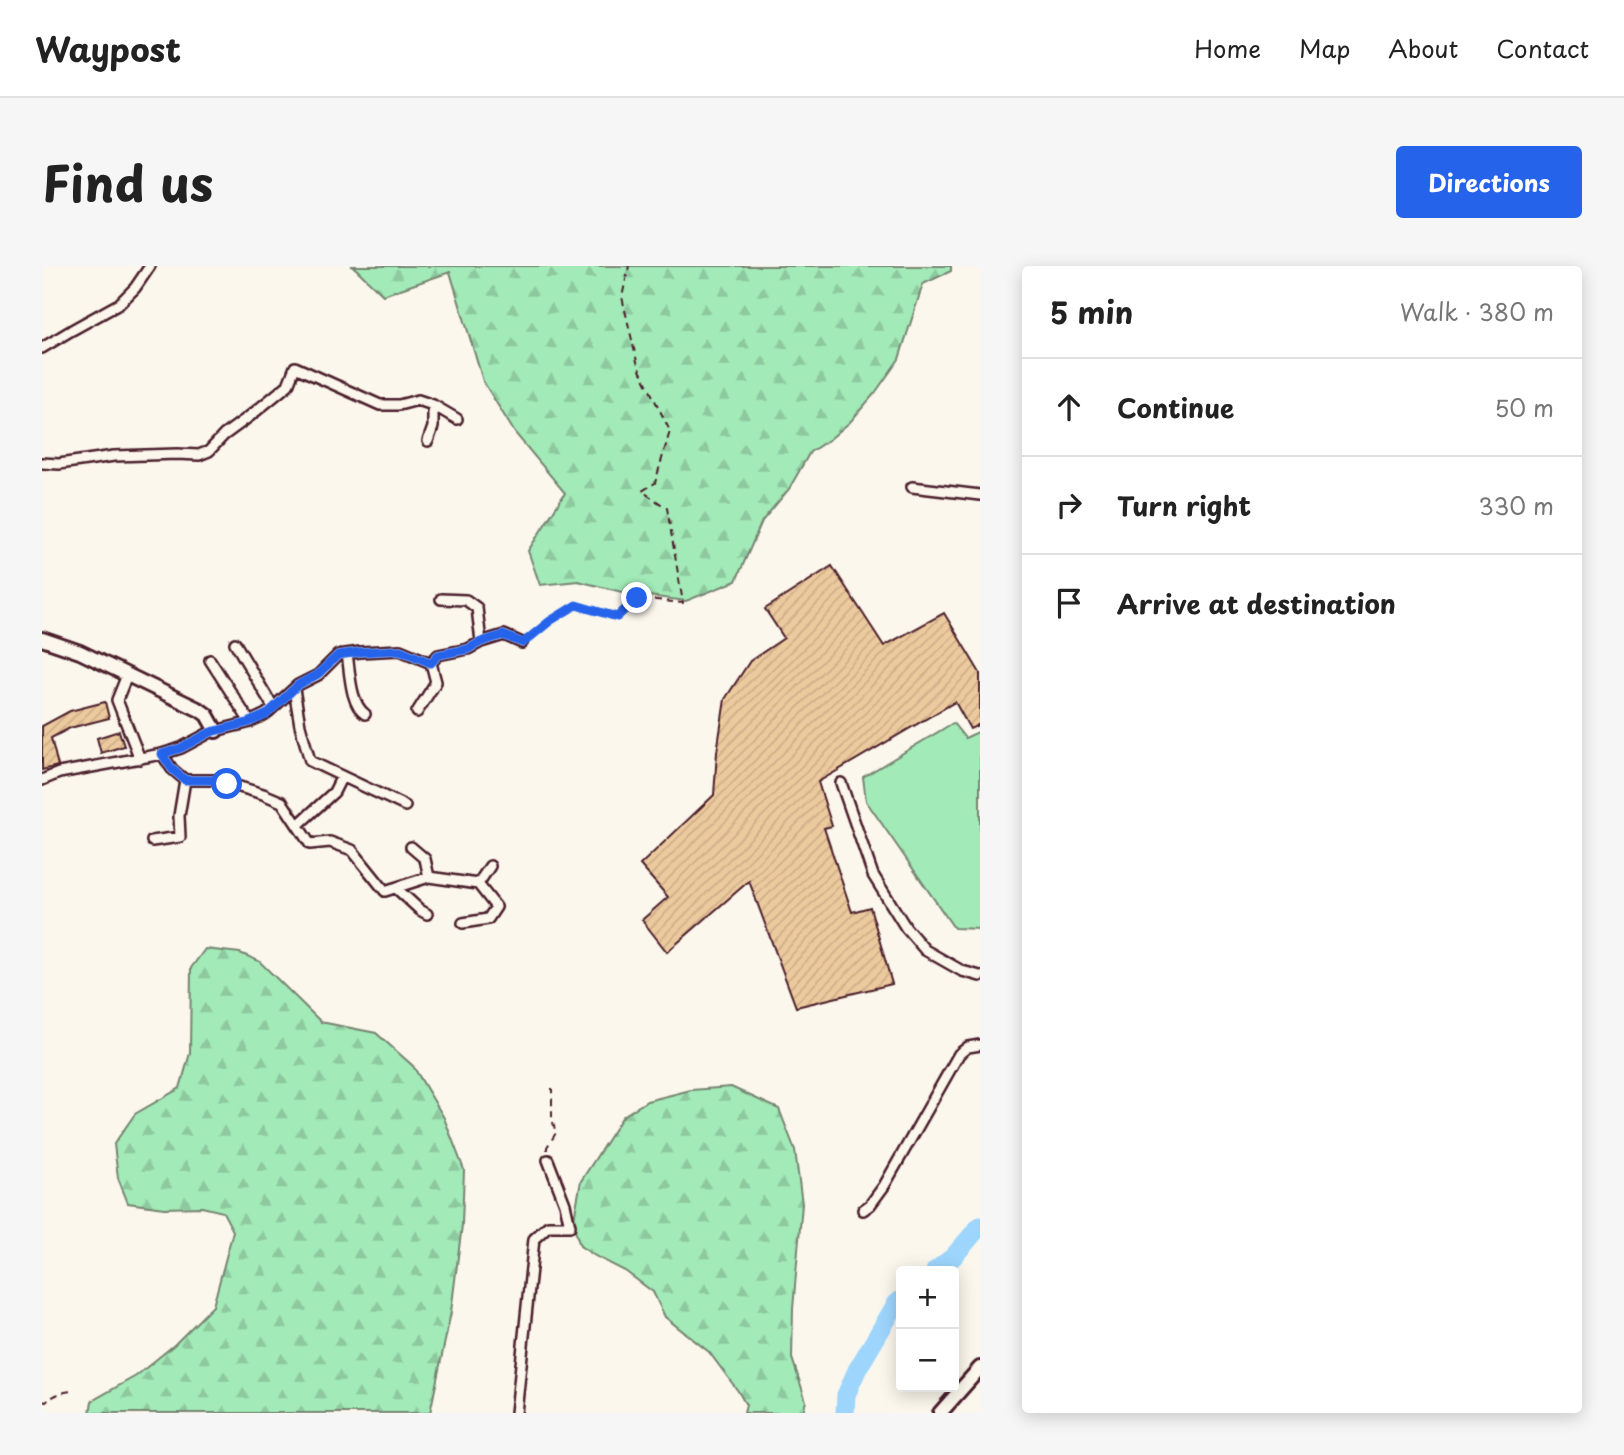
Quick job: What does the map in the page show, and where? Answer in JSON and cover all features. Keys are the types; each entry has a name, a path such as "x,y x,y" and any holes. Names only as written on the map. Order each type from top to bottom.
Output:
{"street":[{"path":"42,348 119,304 135,288 150,266"},
{"path":"42,463 58,464 114,456 199,456 209,451 224,435 288,385 295,367 380,405 399,405 418,400 457,419"},
{"path":"428,441 433,427 433,405"},
{"path":"912,487 980,495"},
{"path":"441,599 466,600 477,608 481,642"},
{"path":"431,663 438,655 468,649 503,635 523,643"},
{"path":"42,639 80,652 200,710 208,716 216,731"},
{"path":"235,643 273,707"},
{"path":"42,780 59,773 162,754 216,731 250,722 266,715 298,685 318,674 338,655 400,650 431,663"},
{"path":"347,654 355,700 360,711 365,714"},
{"path":"210,660 250,722"},
{"path":"417,712 436,681 431,663"},
{"path":"127,675 117,700 139,759"},
{"path":"294,689 310,761 405,806"},
{"path":"162,754 172,769 185,780 216,780 282,802 310,844 330,842 352,850 385,891 429,877 478,884 496,906 488,919 463,923"},
{"path":"298,825 334,792 342,776"},
{"path":"152,841 180,837 178,816 185,780"},
{"path":"841,783 873,875 906,928 925,950 961,971 980,976"},
{"path":"411,846 425,859 429,877"},
{"path":"478,884 490,866"},
{"path":"396,888 427,914"},
{"path":"863,1210 884,1186 959,1054 968,1047 980,1045"},
{"path":"516,1413 534,1239 548,1226 570,1226 565,1204 548,1160"},
{"path":"940,1413 980,1368"}],"path":[{"path":"523,643 550,621 576,605 617,617 637,598 683,603 667,508 642,491 655,482 670,431 638,366 622,297 629,266"},
{"path":"548,1160 547,1147 556,1133 552,1119 552,1088"},
{"path":"42,1401 46,1402 62,1392 73,1391"}],"green space":[{"path":"351,266 951,266 951,271 923,284 899,359 850,422 810,452 789,489 762,521 736,581 686,601 626,593 578,581 540,585 528,551 565,493 515,433 483,381 450,272 383,295"},
{"path":"953,723 965,738 980,731 980,929 954,928 866,801 863,777"},
{"path":"205,949 240,953 259,961 321,1022 376,1033 413,1066 444,1118 464,1170 462,1225 451,1312 430,1413 90,1413 92,1401 136,1376 174,1345 213,1306 233,1231 223,1212 202,1207 164,1208 128,1203 118,1178 114,1144 135,1114 180,1088 190,1053 191,968"},
{"path":"731,1087 779,1109 795,1150 802,1204 793,1309 792,1358 806,1401 803,1413 744,1413 746,1405 738,1391 709,1352 665,1317 653,1292 625,1271 580,1246 573,1224 581,1181 623,1116 647,1101 691,1090"}],"building":[{"path":"832,566 884,646 944,613 980,673 980,724 970,729 955,702 818,782 832,826 824,828 852,912 870,907 892,984 796,1007 749,881 667,952 642,920 668,897 640,865 714,795 725,699 750,661 784,638 765,609"},
{"path":"105,702 109,718 70,728 51,738 58,766 42,770 42,726 70,711"},
{"path":"119,731 124,746 101,753 97,738"}],"waterway":[{"path":"941,1266 980,1226"},
{"path":"845,1413 846,1395 857,1370 896,1304"}],"route":[{"path":"227,784 216,780 185,780 172,769 162,754 181,748 211,732 266,715 298,685 318,674 338,655 400,650 431,663 438,655 468,649 503,635 523,643 550,621 576,605 617,617 637,598"}]}
